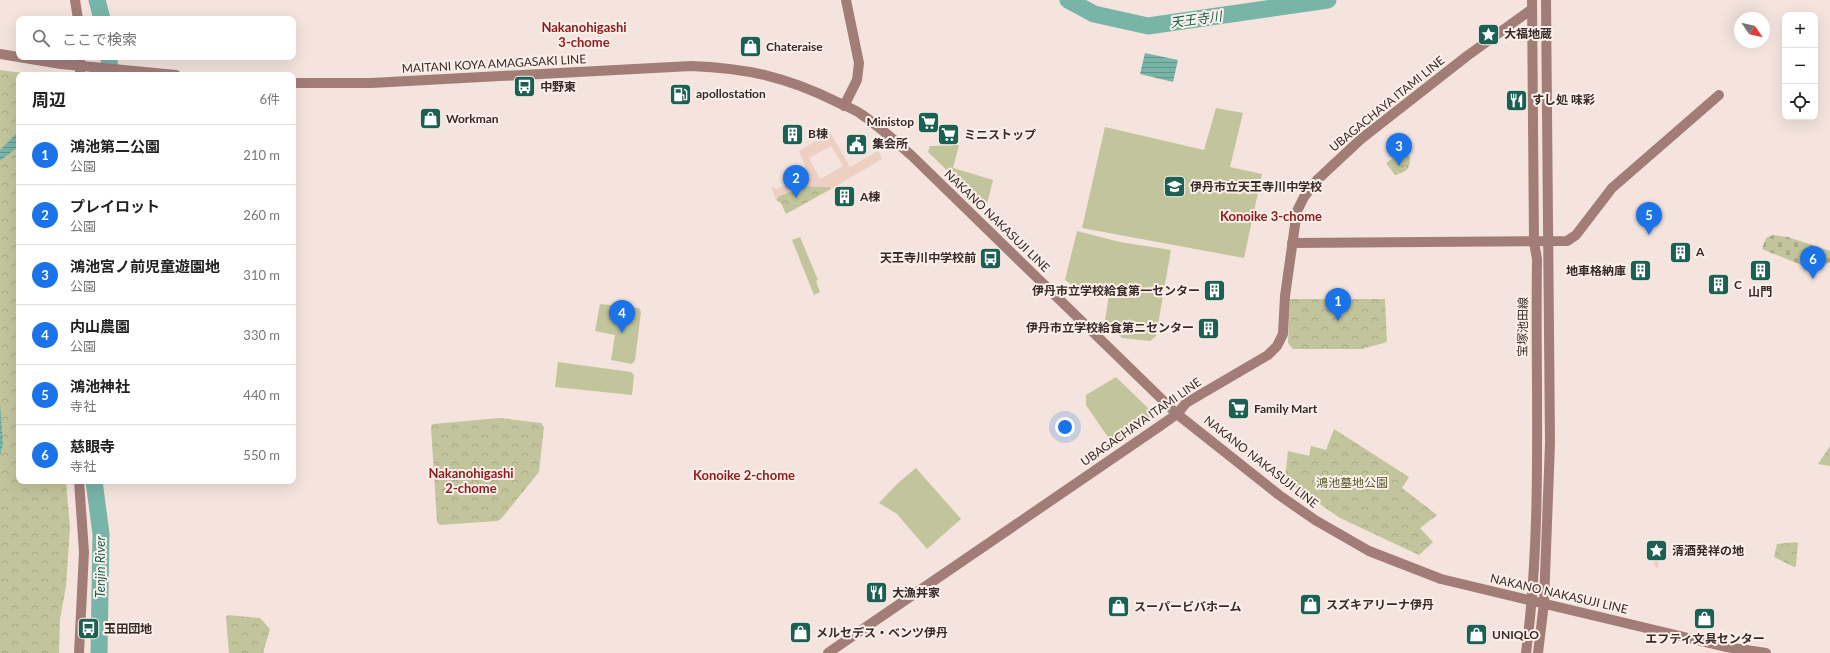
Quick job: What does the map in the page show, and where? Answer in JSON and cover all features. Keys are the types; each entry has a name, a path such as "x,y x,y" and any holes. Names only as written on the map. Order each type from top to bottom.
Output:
{"main road":[{"path":"75,0 78,16"},
{"path":"844,106 857,80 859,63 846,0"},
{"path":"1538,653 1544,603 1550,443 1546,0"},
{"name":"宝塚池田線","path":"1526,653 1533,601 1537,538 1537,259 1534,242 1532,4"},
{"name":"UBAGACHAYA ITAMI LINE","path":"828,653 1177,414 1186,403 1268,355 1280,342 1283,334 1285,296 1292,243 1297,211 1304,197 1317,180 1361,139 1532,4"},
{"path":"0,54 16,56"},
{"path":"40,60 80,66 145,72"},
{"name":"MAITANI KOYA AMAGASAKI LINE","path":"296,83 371,84 699,66 732,68 763,73 806,87 844,106"},
{"path":"1292,243 1567,241 1573,238 1612,188 1719,94"},
{"name":"NAKANO NAKASUJI LINE","path":"844,106 872,121 911,155 1177,414 1279,495 1315,520 1360,546 1394,562 1441,579 1726,647 1766,653"},
{"path":"79,484 84,552 79,653"}],"green space":[{"path":"0,70 16,72 16,484 66,484 70,528 66,586 60,619 59,653 0,653"},
{"path":"1216,108 1243,113 1230,167 1262,174 1244,258 1082,228 1105,127 1204,150"},
{"path":"959,145 953,168 993,180 986,208 928,152 930,146"},
{"path":"1410,156 1407,169 1395,175 1386,163 1395,157"},
{"path":"803,186 830,187 831,189 786,214 781,203 776,200 779,196"},
{"path":"1077,231 1120,242 1171,250 1156,336 1150,341 1122,338 1105,321 1109,294 1076,288 1065,280"},
{"path":"1773,235 1788,237 1830,251 1830,263 1828,262 1827,264 1821,262 1819,265 1816,264 1814,270 1762,249 1766,238"},
{"path":"800,237 818,280 816,281 820,292 814,295 792,240"},
{"path":"1290,299 1385,299 1387,342 1362,349 1293,349 1288,343"},
{"path":"600,304 639,308 641,312 635,360 632,364 611,360 615,335 595,331"},
{"path":"558,362 631,372 634,375 632,395 555,387"},
{"path":"1116,377 1151,411 1151,416 1112,443 1086,405 1086,395"},
{"path":"500,418 541,423 544,427 539,472 501,519 497,521 440,525 437,522 431,426 433,424"},
{"name":"鴻池墓地公園","path":"1334,429 1409,477 1402,488 1437,515 1420,528 1433,542 1419,555 1340,518 1285,480 1288,451 1309,456 1311,446 1326,450"},
{"path":"1830,446 1830,466 1818,464"},
{"path":"916,468 961,519 927,549 897,514 879,503 897,484"},
{"path":"1798,543 1796,566 1794,567 1774,557 1777,544"},
{"path":"228,615 260,618 270,629 263,653 229,653 226,617"}],"shaded area":[{"path":"830,132 850,167 878,151 882,159 831,189 830,187 803,186 779,195 776,200 771,186 776,189 809,176 799,151","holes":["831,146 843,166 820,179 809,158"]},
{"path":"1659,548 1658,568 1655,567 1651,553"}],"water":[{"path":"1145,53 1178,60 1173,82 1140,74"},
{"path":"16,134 16,148 0,161 0,150"},
{"path":"0,403 3,444 0,456"}],"waterway":[{"name":"Tenjin River","path":"97,0 101,16"},
{"name":"天王寺川","path":"1068,0 1094,14 1148,26 1328,0"},
{"name":"Tenjin River","path":"109,60 110,72"},
{"name":"Tenjin River","path":"94,484 101,534 99,653"}],"place":[{"name":"大福地蔵","path":"1488,34"},
{"name":"Chateraise","path":"750,47"},
{"name":"中野東","path":"525,87"},
{"name":"apollostation","path":"681,94"},
{"name":"すし処 味彩","path":"1517,100"},
{"name":"Workman","path":"431,119"},
{"name":"Ministop","path":"929,122"},
{"name":"B棟","path":"792,134"},
{"name":"ミニストップ","path":"949,135"},
{"name":"集会所","path":"856,144"},
{"name":"鴻池宮ノ前児童遊園地","path":"1399,166"},
{"name":"伊丹市立天王寺川中学校","path":"1175,187"},
{"name":"A棟","path":"844,197"},
{"name":"プレイロット","path":"796,198"},
{"name":"鴻池神社","path":"1649,235"},
{"name":"A","path":"1681,252"},
{"name":"天王寺川中学校前","path":"991,258"},
{"name":"地車格納庫","path":"1641,271"},
{"name":"山門","path":"1760,271"},
{"name":"慈眼寺","path":"1813,279"},
{"name":"C","path":"1719,285"},
{"name":"伊丹市立学校給食第一センター","path":"1215,291"},
{"name":"鴻池第二公園","path":"1338,321"},
{"name":"伊丹市立学校給食第ニセンター","path":"1209,328"},
{"name":"内山農園","path":"622,333"},
{"name":"Family Mart","path":"1238,409"},
{"name":"清酒発祥の地","path":"1656,551"},
{"name":"大漁丼家","path":"877,593"},
{"name":"スズキアリーナ伊丹","path":"1310,605"},
{"name":"スーパービバホーム","path":"1119,607"},
{"name":"エフティ文具センター","path":"1705,618"},
{"name":"玉田団地","path":"88,629"},
{"name":"メルセデス・ベンツ伊丹","path":"800,633"},
{"name":"UNIQLO","path":"1476,635"}],"district":[{"name":"Nakanohigashi 3-chome","path":"584,34"},
{"name":"Konoike 3-chome","path":"1271,216"},
{"name":"Konoike 2-chome","path":"744,475"},
{"name":"Nakanohigashi 2-chome","path":"471,480"}]}
